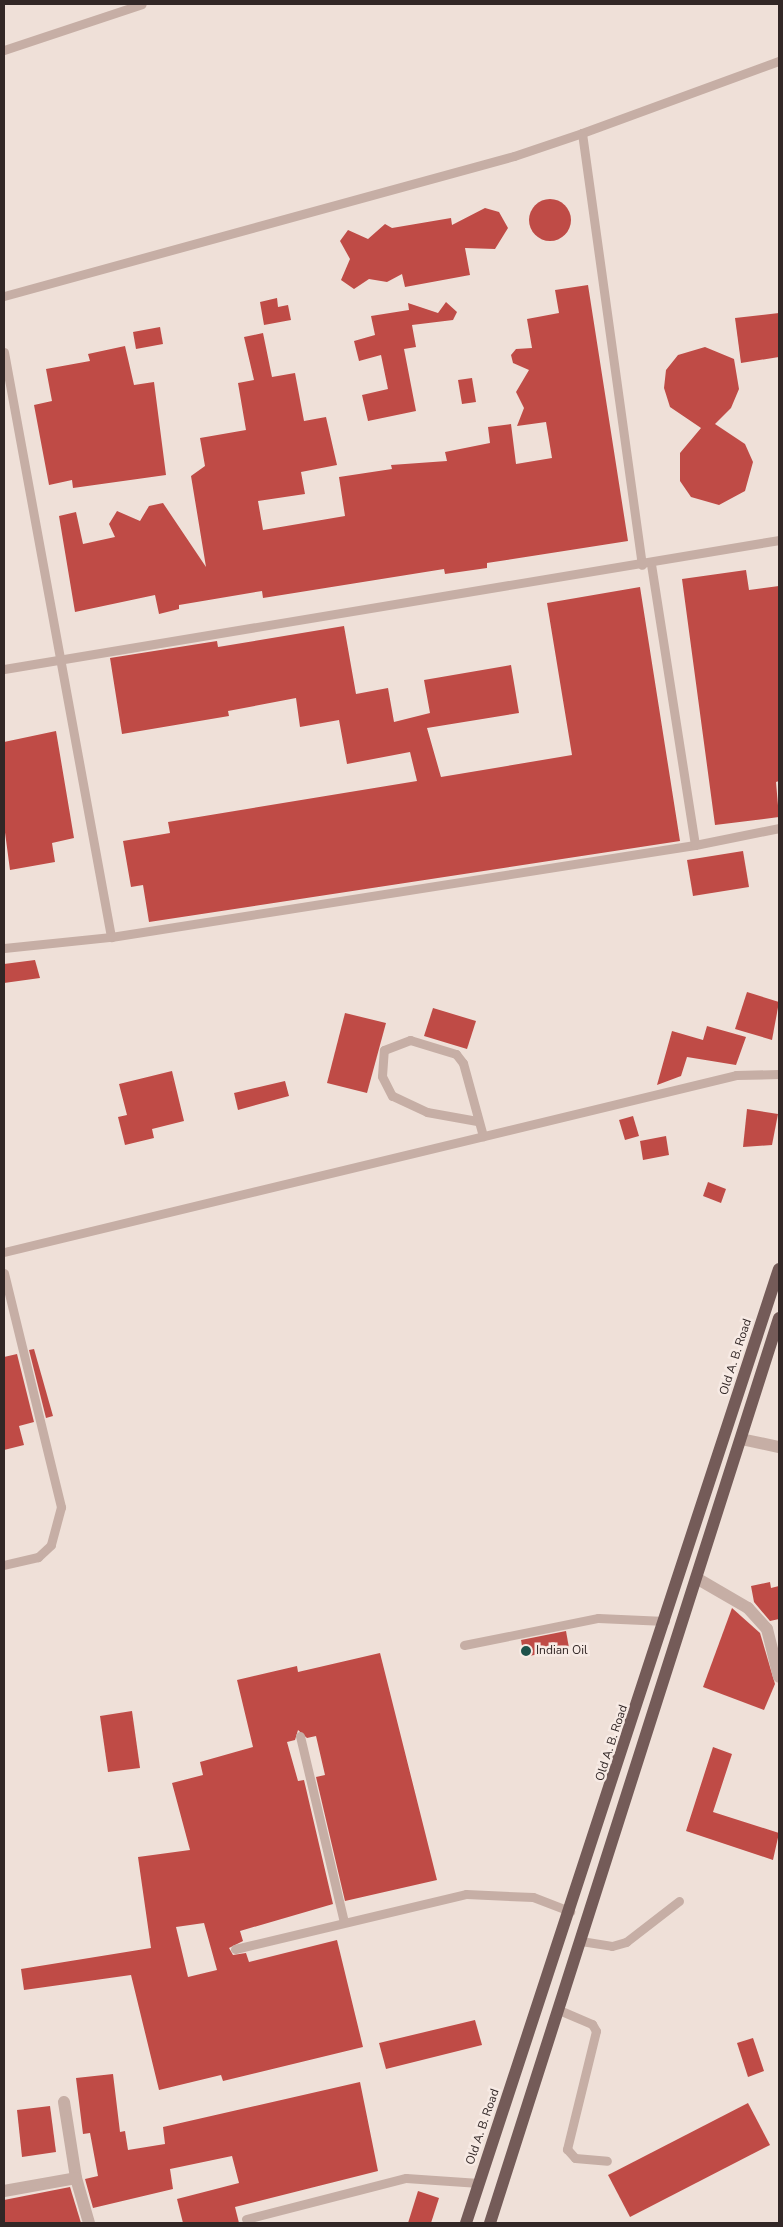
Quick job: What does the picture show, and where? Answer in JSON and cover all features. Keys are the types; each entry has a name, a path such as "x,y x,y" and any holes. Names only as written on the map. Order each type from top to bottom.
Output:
{"main road":[{"name":"Old A. B. Road","path":"466,2223 666,1621 779,1269"},
{"path":"490,2223 698,1579 779,1318"}],"street":[{"path":"741,1439 779,1447"},
{"path":"698,1579 748,1608 773,1629 779,1677"},
{"path":"64,2102 76,2178 89,2223"},
{"path":"4,2190 76,2178"}],"lane":[{"path":"4,50 142,4"},
{"path":"4,296 514,156 779,61"},
{"path":"582,133 646,564 695,845"},
{"path":"4,352 111,937"},
{"path":"4,669 62,662 779,540"},
{"path":"4,948 111,937 695,845 779,828"},
{"path":"477,1121 427,1112 392,1096 382,1076 384,1050 410,1040 456,1054 463,1063 477,1121 483,1136"},
{"path":"4,1252 736,1075 779,1074"},
{"path":"4,1273 61,1507 51,1545 38,1557 4,1565"},
{"path":"464,1645 598,1618 666,1621"},
{"path":"300,1736 344,1922"},
{"path":"235,1949 466,1894 533,1896 570,1911"},
{"path":"581,1941 612,1946 626,1942 679,1901"},
{"path":"559,2010 592,2024 596,2031 567,2149 575,2158 607,2161"},
{"path":"246,2219 406,2178 479,2184"}],"building":[{"path":"554,199 562,202 568,208 571,220 568,232 562,238 546,241 538,238 532,232 529,216 532,208 538,202"},
{"path":"485,208 499,212 508,228 495,249 465,248 470,275 405,287 402,274 387,282 369,279 354,289 341,280 350,259 340,241 348,230 368,239 385,224 392,228 451,218 452,225"},
{"path":"588,285 628,541 487,563 487,568 445,574 444,569 263,598 262,591 179,605 179,609 159,614 155,595 75,612 59,516 76,512 83,544 115,537 109,524 117,511 140,521 149,506 163,503 206,567 191,476 205,466 200,438 246,430 238,383 254,380 244,337 263,333 272,377 295,373 304,421 326,417 337,465 301,472 305,494 258,501 263,530 345,516 339,477 392,469 391,465 447,461 445,452 490,443 488,427 511,424 516,464 552,458 546,422 517,426 524,408 516,392 529,370 513,363 511,355 516,349 532,348 527,319 559,313 555,290"},
{"path":"277,298 278,307 288,305 291,320 264,325 260,302"},
{"path":"446,302 457,312 453,320 412,325 416,347 404,349 416,411 368,421 362,395 388,389 381,355 359,361 354,341 375,335 371,316 409,310 408,303 438,313"},
{"path":"779,313 779,357 741,363 735,318"},
{"path":"160,327 163,344 136,349 133,332"},
{"path":"125,346 134,385 154,382 166,475 73,488 72,480 49,485 34,405 52,401 46,369 90,361 88,354"},
{"path":"705,347 734,359 739,389 731,408 715,424 745,444 753,462 745,491 719,505 691,497 680,481 680,453 701,428 670,407 664,388 666,370 678,355"},
{"path":"472,378 476,402 462,404 458,380"},
{"path":"746,570 749,590 779,586 779,781 776,782 779,817 715,825 682,579"},
{"path":"640,587 680,841 149,922 143,885 131,887 123,841 170,833 168,822 417,781 410,752 347,764 339,720 300,727 296,698 228,711 229,716 122,734 110,658 217,641 218,647 344,626 356,694 388,688 394,722 430,713 424,680 511,665 519,713 427,728 441,777 572,755 547,603"},
{"path":"56,731 74,838 52,843 55,862 10,870 4,825 4,742"},
{"path":"743,851 749,887 693,896 687,860"},
{"path":"35,960 40,978 4,983 4,964"},
{"path":"747,992 779,1002 772,1040 735,1029"},
{"path":"433,1008 476,1021 467,1049 424,1036"},
{"path":"345,1013 386,1023 367,1093 327,1083"},
{"path":"707,1026 746,1037 736,1065 687,1057 681,1076 657,1085 672,1031 703,1040"},
{"path":"172,1071 184,1121 152,1129 154,1138 125,1145 118,1117 127,1115 119,1084"},
{"path":"285,1081 289,1096 238,1110 234,1093"},
{"path":"747,1109 778,1114 772,1145 743,1147"},
{"path":"633,1116 639,1136 625,1140 619,1120"},
{"path":"666,1136 669,1155 643,1160 640,1141"},
{"path":"708,1182 726,1189 721,1203 703,1196"},
{"path":"34,1349 53,1416 46,1418 29,1350"},
{"path":"17,1354 34,1422 19,1426 24,1445 4,1450 4,1357"},
{"path":"770,1582 771,1588 779,1586 779,1619 770,1621 754,1602 751,1586"},
{"path":"732,1608 760,1633 775,1684 764,1710 703,1687"},
{"path":"566,1631 569,1648 524,1657 521,1640"},
{"path":"380,1653 437,1880 345,1901 316,1777 325,1775 316,1736 307,1738 298,1730 295,1740 287,1742 298,1781 304,1780 333,1904 240,1931 243,1941 229,1948 233,1955 246,1953 249,1962 337,1940 363,2047 223,2081 221,2075 159,2090 131,1975 24,1990 21,1969 151,1948 138,1857 190,1850 172,1783 203,1775 200,1762 253,1747 237,1680 297,1666 298,1672","holes":["204,1923 217,1970 188,1977 176,1927"]},
{"path":"132,1711 140,1768 108,1772 100,1716"},
{"path":"713,1747 732,1754 713,1812 779,1833 773,1860 686,1831"},
{"path":"475,2020 482,2045 386,2069 379,2043"},
{"path":"753,2038 764,2071 748,2077 737,2043"},
{"path":"113,2074 120,2132 125,2131 128,2150 165,2144 163,2127 360,2082 378,2171 235,2207 239,2223 183,2223 177,2199 239,2183 232,2156 170,2169 173,2189 93,2208 85,2179 98,2176 90,2133 83,2134 76,2078"},
{"path":"748,2103 770,2145 630,2217 608,2175"},
{"path":"50,2106 56,2152 22,2157 17,2110"},
{"path":"70,2187 81,2223 4,2223 4,2200"},
{"path":"418,2191 439,2198 431,2223 408,2223"}],"place":[{"name":"Indian Oil","path":"526,1651"}]}
